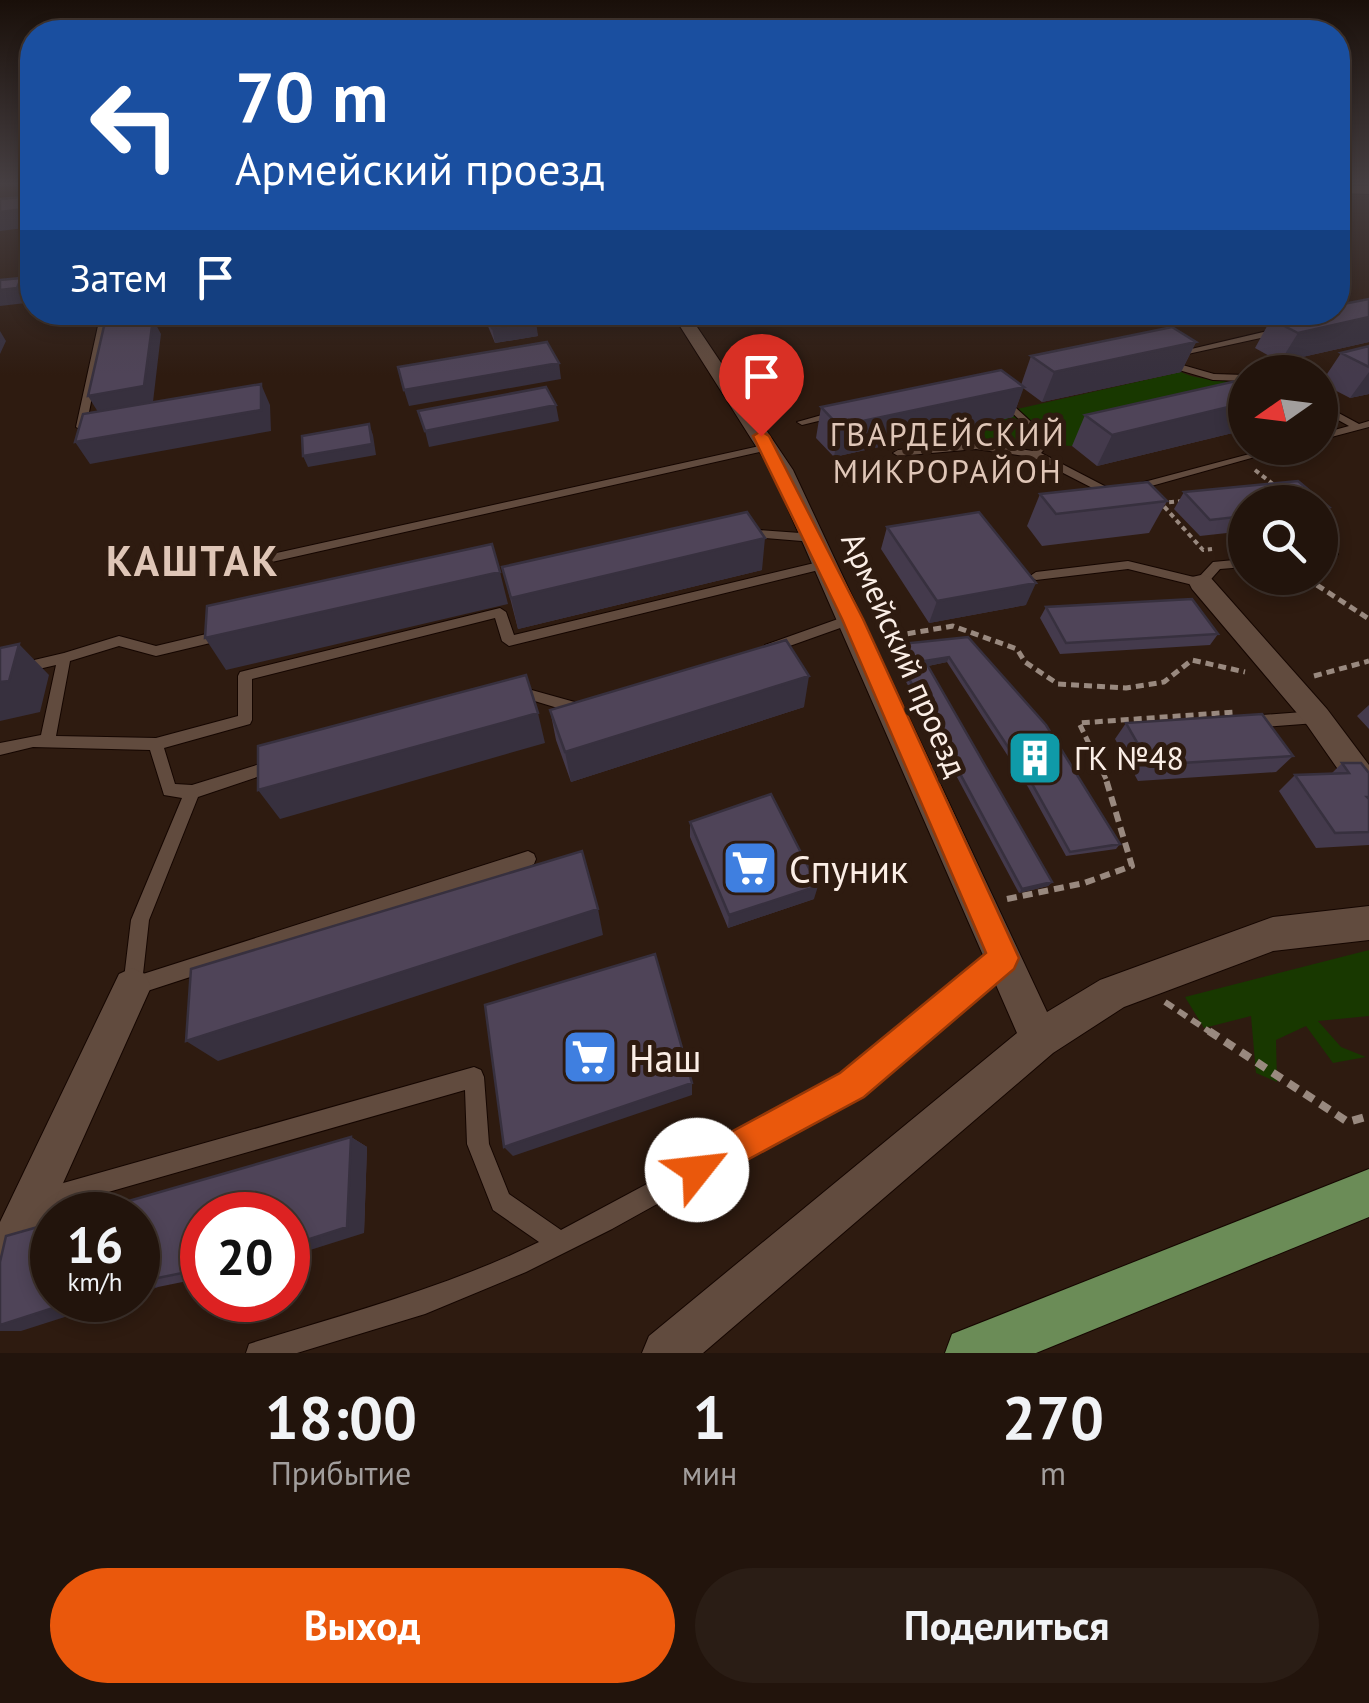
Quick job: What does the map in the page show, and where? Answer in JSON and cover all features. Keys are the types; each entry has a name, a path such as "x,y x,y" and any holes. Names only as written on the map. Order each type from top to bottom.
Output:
{"main road":[{"path":"970,1353 1369,1193"}],"street":[{"name":"Армейский проезд","path":"689,325 769,447 814,538 1040,1039"},
{"path":"1201,583 1317,717 1369,789"},
{"path":"666,1353 1040,1039 1113,993 1273,934 1369,923"},
{"path":"0,1272 16,1210 132,986"}],"lane":[{"path":"81,427 102,325"},
{"path":"1228,377 1150,359 1294,328"},
{"path":"1014,388 994,392 1030,421 1047,441 1035,454"},
{"path":"802,422 841,413"},
{"path":"1338,414 1363,425"},
{"path":"1338,432 1363,425"},
{"path":"898,453 976,446 1035,454 1111,494 1228,462"},
{"path":"254,562 769,447"},
{"path":"724,538 744,533 814,538"},
{"path":"0,749 47,742 156,744 245,720 245,676 500,612 509,641 826,564"},
{"path":"1036,576 1128,564 1201,583 1217,566 1228,564"},
{"path":"758,663 770,647 857,630"},
{"path":"0,673 118,641 156,650 234,632"},
{"path":"47,742 64,658"},
{"path":"492,704 528,694 593,712"},
{"path":"1224,723 1317,717"},
{"path":"156,744 169,790 192,792 296,760"},
{"path":"192,792 140,920 132,986 528,859"},
{"path":"258,1353 424,1302 560,1243 852,1085 1004,958"},
{"path":"16,1210 474,1077 478,1144 501,1202 560,1243"}],"path":[{"path":"1248,465 1274,485"},
{"path":"1195,500 1161,503 1203,550 1217,548"},
{"path":"1332,595 1369,619"},
{"path":"857,630 953,626 1017,649 1026,662 1058,684 1126,688 1164,682 1192,660 1287,682 1369,662"},
{"path":"980,905 1084,883 1132,866 1108,784 1079,723 1250,710"},
{"path":"1138,984 1348,1122 1369,1116"}],"green space":[{"path":"1181,372 1228,382 1228,408 1072,446 975,442 911,448 897,436"},
{"path":"1369,950 1369,1016 1318,1021 1341,1047 1366,1057 1333,1063 1306,1026 1276,1040 1277,1082 1256,1073 1251,1016 1204,1028 1185,997"}],"building":[{"path":"20,278 17,288 0,290 0,280"},
{"path":"1369,299 1369,317 1350,321 1350,303"},
{"path":"152,325 144,386 88,396 104,326"},
{"path":"1283,325 1334,325 1298,333"},
{"path":"1172,327 1196,342 1054,372 1031,356"},
{"path":"547,342 559,363 404,390 398,367"},
{"path":"1369,346 1369,367 1341,353"},
{"path":"1001,370 1024,387 839,426 821,407"},
{"path":"1228,383 1228,407 1112,435 1085,415"},
{"path":"261,384 261,410 75,442 83,414"},
{"path":"546,387 556,405 425,431 418,411"},
{"path":"369,424 372,444 303,456 302,436"},
{"path":"1298,481 1303,485 1257,485"},
{"path":"1148,482 1167,501 1056,514 1040,494"},
{"path":"1228,488 1228,518 1210,520 1184,492"},
{"path":"747,512 765,538 511,598 502,567"},
{"path":"979,512 1036,583 937,601 887,527"},
{"path":"492,544 500,572 205,638 207,606"},
{"path":"1192,599 1218,634 1066,643 1046,607"},
{"name":"ГК №48","path":"968,637 1046,725 1120,844 1070,852 1031,782 949,657 925,661 1052,882 1022,889 891,645"},
{"path":"786,640 809,676 565,752 550,710"},
{"path":"19,644 9,681 0,682 0,648"},
{"path":"526,675 538,713 258,790 258,746"},
{"path":"1262,714 1293,756 1150,765 1126,723"},
{"path":"1342,763 1361,763 1369,773 1369,832 1335,833 1295,775 1349,773"},
{"name":"Спуник","path":"771,794 818,886 729,915 690,822"},
{"path":"582,851 598,909 186,1041 191,969"},
{"name":"Наш","path":"655,954 692,1083 504,1147 485,1005"},
{"path":"351,1137 347,1227 310,1239 310,1192 180,1192 180,1273 160,1278 160,1192"},
{"path":"30,1229 30,1315 0,1325 0,1262 6,1236"}],"place":[{"name":"ГК №48","path":"1035,758"},
{"name":"Спуник","path":"750,868"},
{"name":"Наш","path":"590,1057"}],"district":[{"name":"ГВАРДЕЙСКИЙ МИКРОРАЙОН","path":"948,452"},
{"name":"КАШТАК","path":"193,560"}],"route":[{"path":"697,1170 852,1085 1004,958 852,619 782,470 761,436"}]}
